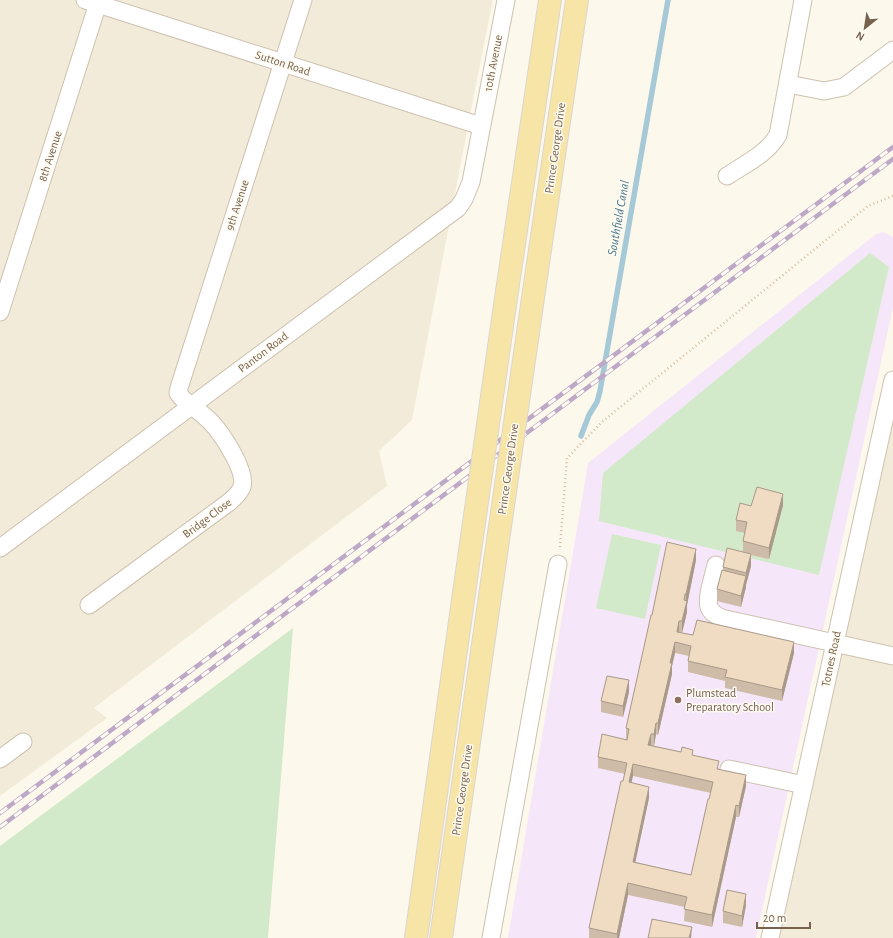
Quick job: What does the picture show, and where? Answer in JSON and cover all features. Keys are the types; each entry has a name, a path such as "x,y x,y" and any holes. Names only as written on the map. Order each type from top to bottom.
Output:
{"main road":[{"name":"Prince George Drive","path":"416,938 463,600 550,0"},
{"name":"Prince George Drive","path":"441,938 577,0"}],"street":[{"name":"9th Avenue","path":"191,406 178,393 180,382 303,0"},
{"name":"10th Avenue","path":"481,126 506,0"},
{"path":"727,176 753,159 774,142 778,135 803,0"},
{"name":"Sutton Road","path":"94,1 283,64 481,126"},
{"name":"8th Avenue","path":"0,312 94,1"},
{"path":"788,84 824,91 844,87 893,50"},
{"name":"Panton Road","path":"0,548 458,208 468,191 481,126"},
{"name":"Totnes Road","path":"770,938 893,380"},
{"name":"Bridge Close","path":"88,605 221,508 239,493 242,486 242,474 235,456 212,423 191,406"},
{"path":"492,938 558,564"},
{"path":"716,564 708,602 711,611 715,615 721,618 893,656"},
{"path":"0,759 23,742"},
{"path":"729,768 804,785"}],"path":[{"path":"558,564 568,458 602,422 868,206 893,196"}],"shaded area":[{"path":"0,0 493,0 412,420 379,451 387,486 94,708 107,718 0,796"},
{"name":"Plumstead Preparatory School","path":"883,232 893,237 893,307 756,938 508,938 588,463 876,234"},
{"path":"893,384 893,938 771,938"}],"green space":[{"path":"870,253 889,267 819,575 599,521 603,473"},
{"path":"612,534 661,545 645,619 596,608"},
{"path":"293,628 268,938 0,938 0,846"}],"building":[{"path":"757,487 783,494 769,548 743,541 747,522 736,520 740,503 751,506"},
{"path":"667,542 696,549 685,594 684,600 687,601 682,621 679,621 677,632 693,635 697,620 794,642 782,690 725,677 727,670 688,661 691,646 675,642 670,663 672,663 658,723 656,723 654,734 651,734 648,745 681,752 682,747 693,750 692,755 719,761 717,769 746,775 739,806 736,805 712,915 684,909 687,897 628,883 617,934 589,928 621,781 623,781 627,763 598,757 602,734 627,740 629,729 626,728","holes":["633,764 713,782 691,875 633,862 649,787 629,782"]},
{"path":"727,548 751,554 746,573 723,567"},
{"path":"722,570 746,576 741,596 717,589"},
{"path":"607,676 629,680 623,706 601,701"},
{"path":"727,890 746,894 742,916 723,911"},
{"path":"652,919 692,927 689,938 648,938"}],"waterway":[{"name":"Southfield Canal","path":"581,436 589,415 597,402 600,391 668,0"}],"railway":[{"path":"0,813 893,147"},
{"path":"0,827 893,159"}],"place":[{"name":"Plumstead Preparatory School","path":"678,700"}]}
